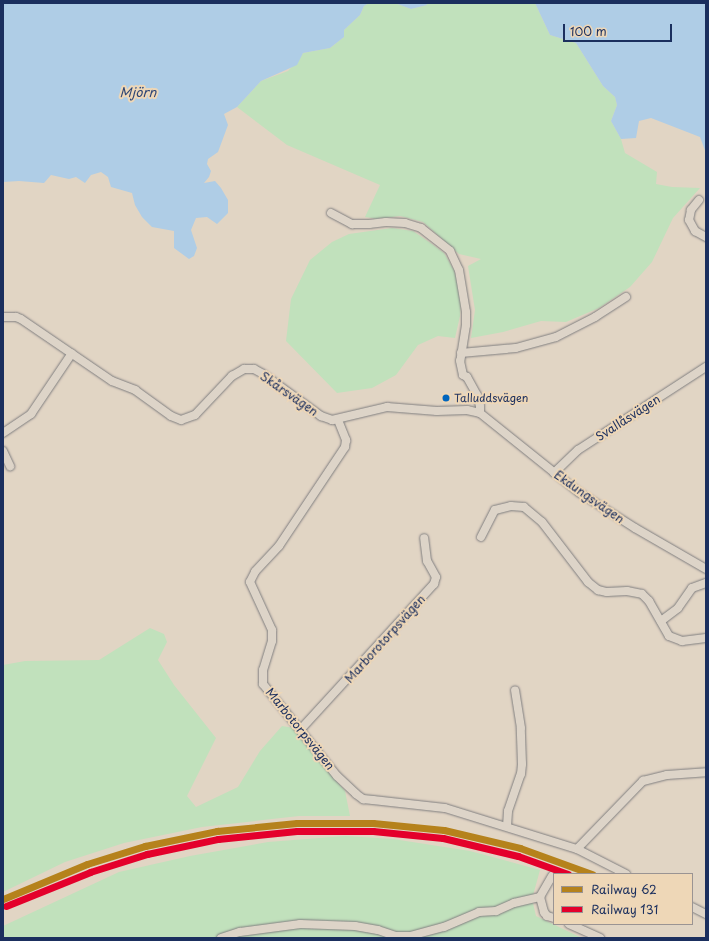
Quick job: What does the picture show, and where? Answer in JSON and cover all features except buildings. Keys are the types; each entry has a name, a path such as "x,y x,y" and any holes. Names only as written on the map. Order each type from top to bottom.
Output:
{"street":[{"path":"699,200 691,210 689,220 695,231 706,237"},
{"path":"331,213 352,224 386,222 405,223 421,228 450,251 459,270 465,302 466,325 461,353 463,375 467,377 477,395 480,406 480,413 467,410 437,411 387,407 338,420"},
{"path":"461,353 516,348 556,337 595,317 626,297"},
{"name":"Skårsvägen","path":"3,317 16,317 21,319 112,381 135,390 177,419 186,419 195,415 232,376 244,369 254,369 321,416 332,420 338,420"},
{"path":"3,433 31,414 72,353"},
{"name":"Svallåsvägen","path":"554,473 578,450 706,367"},
{"name":"Ekdungsvägen","path":"480,413 580,493 635,528 706,569"},
{"name":"Marbotorpsvägen","path":"338,420 346,440 345,447 279,546 255,572 250,582 253,593 272,630 272,641 263,670 263,684 301,729 337,776 363,799 445,808 507,826 577,849 624,873"},
{"path":"3,451 10,466"},
{"path":"481,537 494,510 511,506 524,507 542,522 588,582 598,590 607,592 627,591 642,594 649,601 669,636 675,640 682,641 706,638"},
{"name":"Marborotorpsvägen","path":"301,729 434,584 436,577 427,561 424,538"},
{"path":"661,621 678,608 692,588 706,583"},
{"path":"507,826 508,811 521,774 522,764 521,728 516,690"},
{"path":"577,849 643,781 668,776 706,772"},
{"path":"552,876 540,897 544,912 547,916 553,918"},
{"path":"221,938 240,932 300,924 355,926 378,930 395,936 410,936 428,932 479,912 496,911 514,903 540,897"},
{"path":"693,908 706,914"},
{"path":"571,925 600,938"}],"green space":[{"path":"369,3 395,3 411,9 427,5 426,3 535,3 550,35 576,43 603,86 615,97 617,105 611,121 621,139 625,153 657,172 656,184 672,187 700,188 673,218 652,262 630,287 599,308 566,322 541,321 503,332 471,338 475,310 468,266 481,259 459,254 423,222 400,216 377,219 365,217 380,185 287,145 237,107 261,81 288,71 303,53 330,48 344,37 344,30 360,15 364,6"},
{"path":"392,228 413,231 444,253 454,270 461,297 460,316 455,338 438,336 418,345 396,375 372,388 337,393 286,341 291,299 310,260 332,242 349,234"},
{"path":"150,628 164,634 167,642 158,660 174,685 216,738 187,796 196,807 238,787 260,751 282,726 294,728 345,791 350,816 299,816 202,827 124,843 65,862 3,892 3,665 25,661 99,660"},
{"path":"345,836 393,839 470,851 540,870 532,899 536,916 582,938 3,938 3,926 119,872 190,856 268,842"}],"water":[{"name":"Mjörn","path":"3,3 369,3 364,6 360,15 344,30 344,37 330,48 303,53 297,65 261,81 237,107 224,114 228,125 218,152 208,159 207,164 211,171 209,177 204,183 215,181 221,188 228,200 228,213 217,224 207,217 196,218 191,230 197,248 194,256 189,259 174,248 174,231 152,227 142,217 135,205 132,193 111,187 108,177 101,172 91,175 85,183 76,177 69,179 51,175 44,183 19,181 3,182"},
{"path":"395,3 426,3 427,5 411,9"},
{"path":"535,3 706,3 706,153 700,137 651,118 639,121 636,138 621,139 611,121 617,105 615,97 603,86 576,43 550,35"}],"rail line":[{"name":"62","path":"3,899 87,864 145,846 217,831 297,823 373,823 444,830 520,848 589,873"},
{"name":"131","path":"6,906 90,872 147,854 218,839 297,831 373,831 443,838 518,856 565,873"}],"place":[{"name":"Talluddsvägen","path":"446,398"}]}
